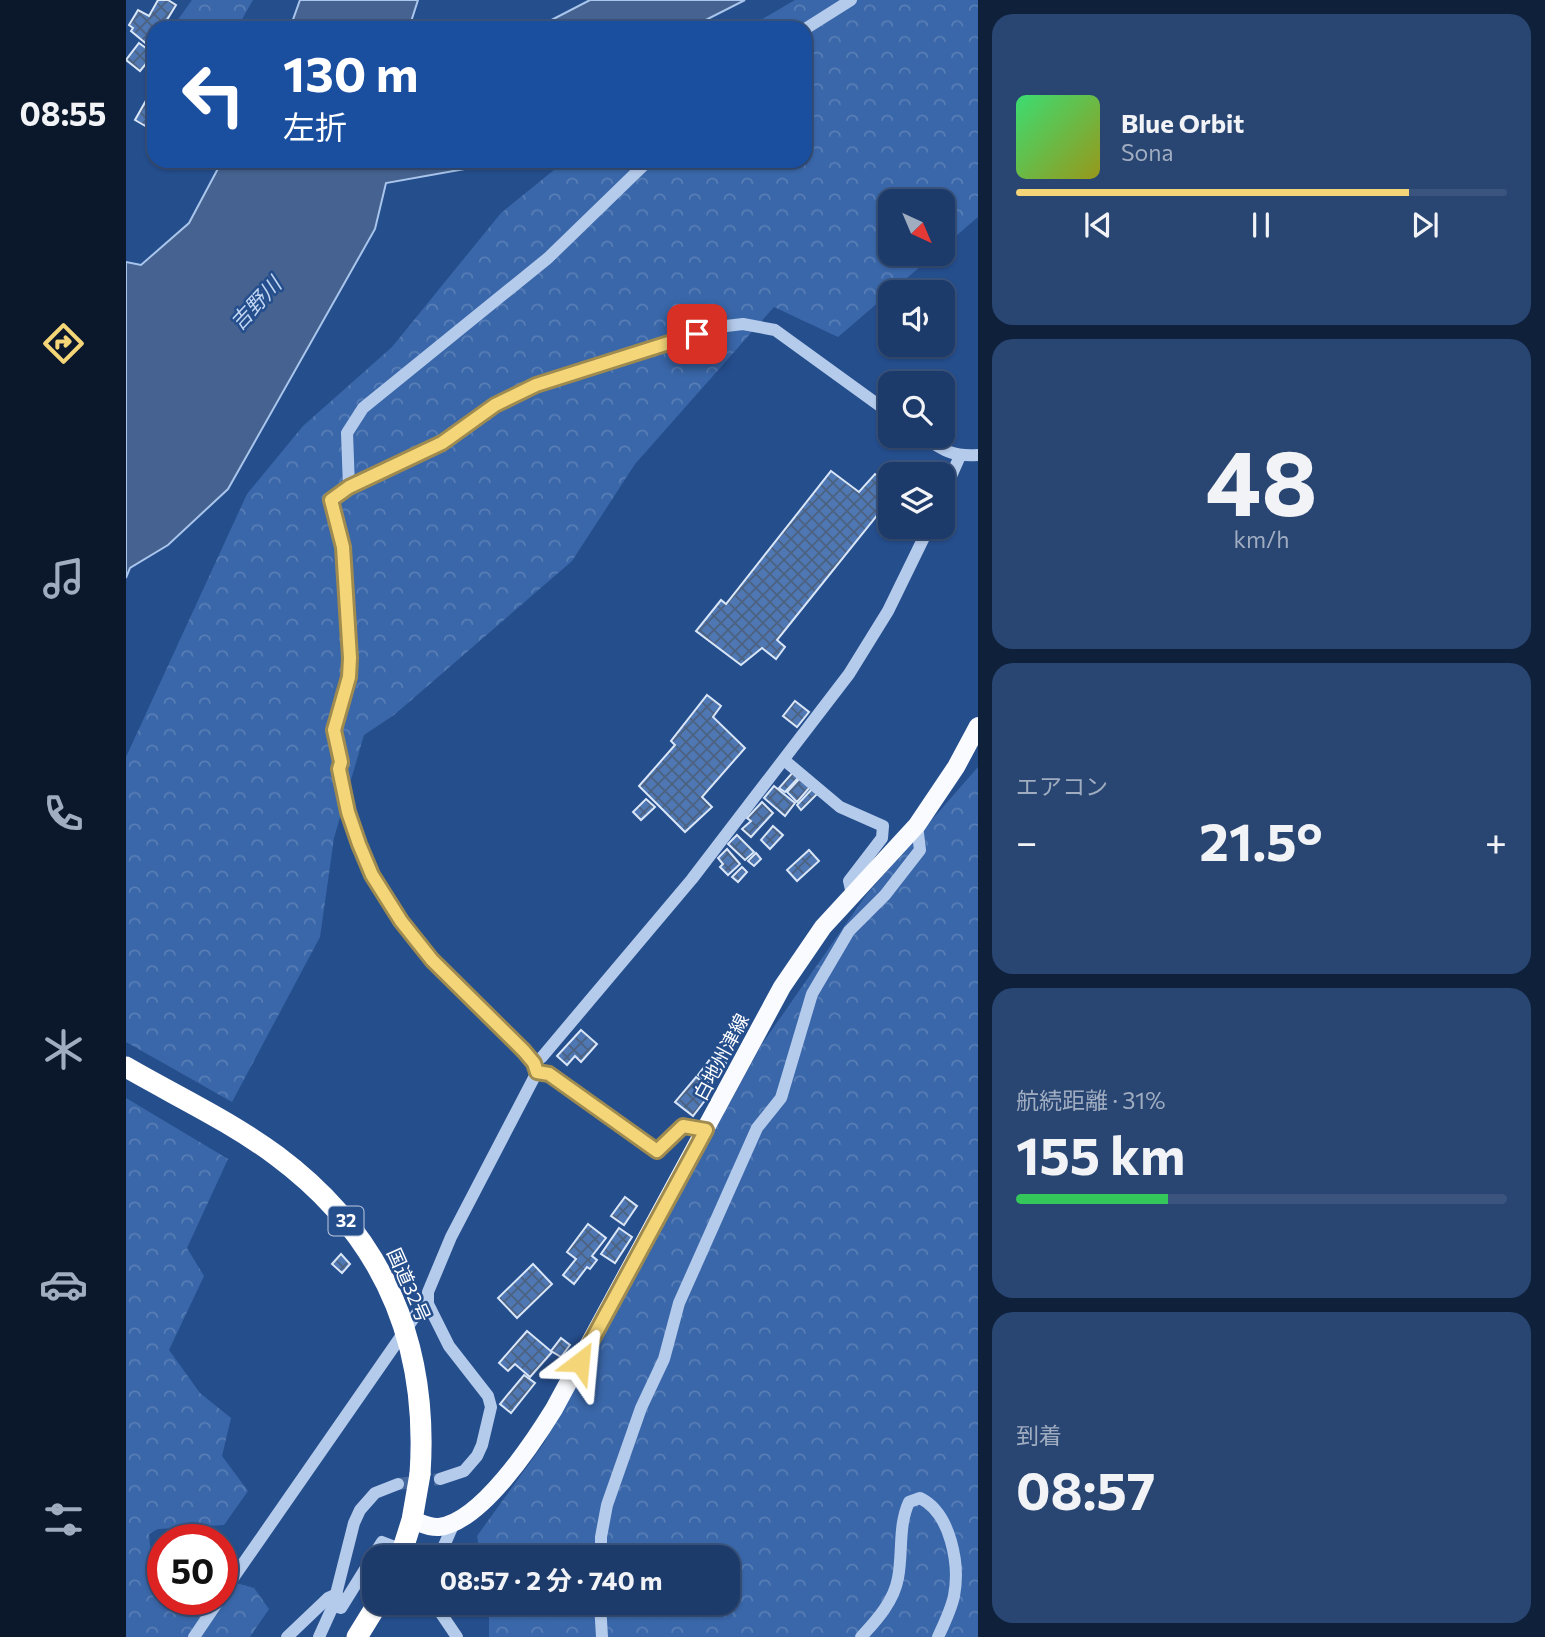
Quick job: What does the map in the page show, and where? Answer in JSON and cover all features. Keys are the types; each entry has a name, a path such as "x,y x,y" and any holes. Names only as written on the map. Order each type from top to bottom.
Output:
{"highway":[{"name":"国道32号","path":"126,1067 275,1154 324,1196 364,1244 383,1274 396,1301 412,1352 430,1476 405,1545"},
{"path":"357,1637 371,1615"}],"main road":[{"name":"白地州津線","path":"454,1523 502,1482 531,1446 554,1409 782,987 823,927 917,825 956,768 978,726"},
{"path":"412,1520 437,1527 454,1523"}],"street":[{"path":"812,25 851,0"},
{"path":"349,487 347,433 363,408 548,258 641,168"},
{"path":"706,1130 683,1126 657,1151 549,1074 535,1068 432,960 401,921 372,875 348,812 334,730 349,677 350,658 343,547 331,500 349,487 442,443 495,405 536,385 719,327 743,324 775,330 878,405"},
{"path":"940,448 960,456 978,455"},
{"path":"955,467 960,456"},
{"path":"430,1476 464,1471 477,1456 482,1445 491,1407 488,1396 449,1346 428,1304 428,1292 451,1237 535,1068 692,879 849,674 888,611 923,539"},
{"path":"784,760 840,807 883,826 882,838 849,881 852,894"},
{"path":"601,1545 607,1505 641,1408 664,1359 679,1303 757,1128 781,1098 812,994 849,931 885,895 920,850 917,825"},
{"path":"238,1571 420,1309 428,1304"},
{"path":"319,1637 335,1600 360,1510 375,1493 398,1483"},
{"path":"861,1637 890,1603 898,1579 903,1515 909,1502 920,1498 932,1503 939,1513 948,1534 955,1569 954,1595 938,1637"},
{"path":"444,1545 454,1523"},
{"path":"287,1637 328,1598 335,1600 341,1608 362,1574"},
{"path":"194,1637 209,1615"},
{"path":"442,1615 457,1637"},
{"path":"601,1615 602,1637"}],"green space":[{"path":"192,0 253,0 241,21 177,21"},
{"path":"795,0 978,0 978,217 956,236 956,189 878,189 878,266 921,266 905,280 878,280 878,303 838,337 774,307 635,464 572,561 394,715 364,735 334,838 320,937 232,1102 126,1042 126,757 247,494 303,426 392,347 501,213 556,168 812,168 812,21 759,21"},
{"path":"978,767 978,1637 489,1637 489,1615 740,1615 740,1545 479,1545 477,1536 544,1443 762,1044 866,895"},
{"path":"126,1098 228,1159 187,1248 204,1276 169,1350 200,1393 231,1418 222,1456 248,1491 225,1524 147,1524 147,1615 238,1615 238,1584 254,1588 269,1609 250,1637 126,1637"}],"water":[{"path":"300,0 418,0 411,21 292,21"},
{"path":"590,0 745,0 704,21 550,21"},
{"name":"吉野川","path":"218,168 470,168 386,183 375,229 228,489 168,545 130,568 126,578 126,262 141,265 189,223"}],"building":[{"path":"158,0 168,0 176,5 166,21 147,21 147,44 131,31 133,28 129,25 138,10 149,16"},
{"path":"139,43 147,49 147,62 140,71 126,60"},
{"path":"147,99 147,127 135,120"},
{"path":"831,471 859,492 875,474 878,476 878,514 777,640 785,647 776,659 762,648 741,665 696,631 721,600 726,604"},
{"path":"707,695 721,706 713,717 745,748 702,797 712,807 685,832 639,786 675,745 671,741"},
{"path":"795,701 809,712 797,727 783,716"},
{"path":"794,771 801,775 785,792 779,788"},
{"path":"800,778 810,787 797,802 787,792"},
{"path":"774,786 795,803 785,816 764,798"},
{"path":"812,789 817,794 801,810 797,805"},
{"path":"646,799 655,807 641,820 633,812"},
{"path":"762,802 773,813 751,837 742,829 751,821 747,818"},
{"path":"773,826 783,835 770,849 761,840"},
{"path":"737,835 754,852 745,860 728,844"},
{"path":"727,849 740,864 728,875 720,867 723,864 718,858"},
{"path":"809,850 819,861 797,881 787,870"},
{"path":"756,853 761,859 754,866 748,861"},
{"path":"742,867 747,872 738,882 732,877"},
{"path":"581,1030 597,1044 581,1062 575,1056 567,1065 557,1056"},
{"path":"714,1054 726,1063 711,1084 698,1075"},
{"path":"696,1077 713,1090 693,1116 675,1102"},
{"path":"625,1197 637,1206 624,1225 611,1216"},
{"path":"588,1224 606,1238 592,1256 597,1260 590,1269 587,1267 574,1284 563,1275 576,1259 567,1252"},
{"path":"619,1228 632,1237 615,1263 601,1254"},
{"path":"341,1254 350,1264 342,1273 332,1264"},
{"path":"533,1264 552,1284 517,1318 498,1298"},
{"path":"527,1331 552,1352 530,1377 515,1364 508,1371 499,1363"},
{"path":"561,1338 570,1345 561,1357 551,1351"},
{"path":"524,1375 535,1383 511,1413 500,1404"}],"tunnel":[{"path":"398,1484 440,1479"}],"route":[{"path":"580,1362 706,1130 683,1126 657,1151 549,1074 537,1072 534,1063 524,1051 432,960 401,921 372,875 348,812 334,730 349,677 350,658 343,547 331,500 349,487 442,443 495,405 536,385 697,334"}]}
